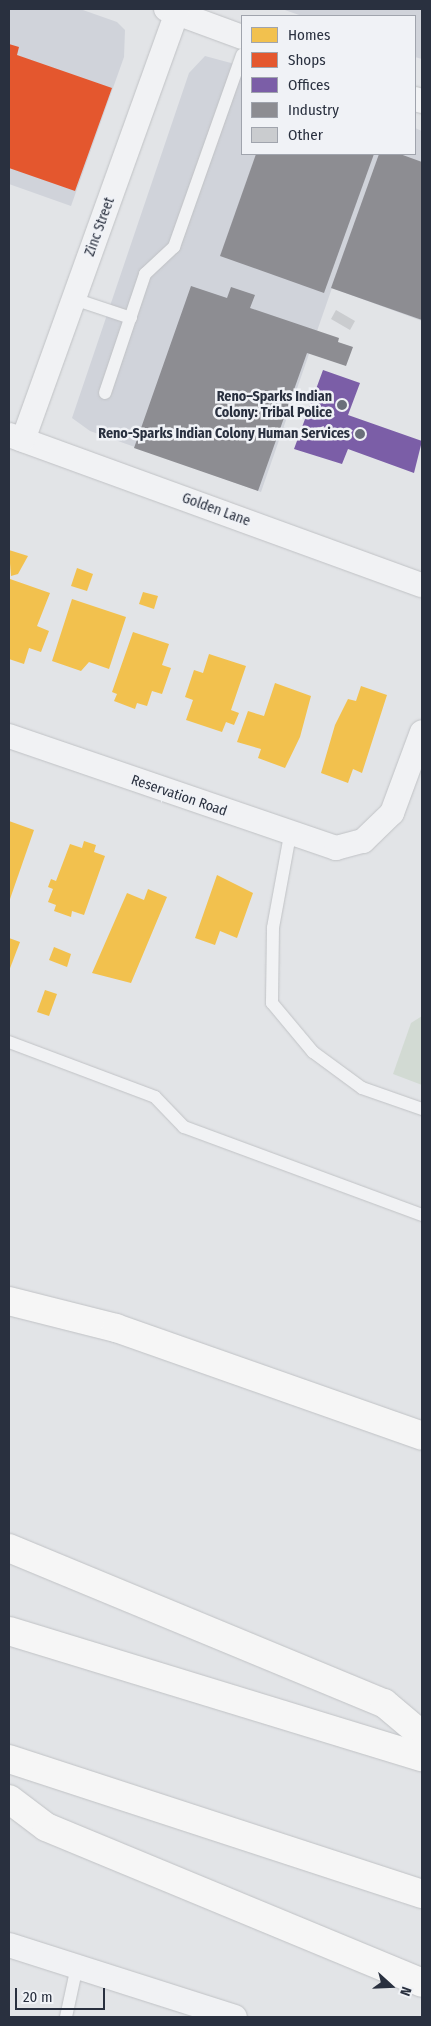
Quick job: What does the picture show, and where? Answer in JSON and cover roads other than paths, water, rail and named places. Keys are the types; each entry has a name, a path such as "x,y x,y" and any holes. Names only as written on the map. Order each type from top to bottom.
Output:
{"highway":[{"path":"9,1301 116,1328 422,1436"},
{"path":"9,1548 384,1703 422,1735"},
{"path":"9,1631 422,1758"},
{"path":"9,1759 422,1894"},
{"path":"9,1799 46,1827 422,1983"}],"street":[{"path":"172,11 241,37"},
{"name":"Zinc Street","path":"16,438 74,299 172,11"},
{"name":"Golden Lane","path":"16,438 422,585"},
{"name":"Reservation Road","path":"9,736 290,835 336,848 351,846 381,828 392,813 422,732"},
{"path":"9,1944 235,2017"}],"lane":[{"path":"105,392 146,274 174,247 241,58"},
{"path":"74,299 131,318"},
{"path":"290,835 272,928 272,1003 313,1052 362,1088 422,1109"},
{"path":"9,1042 155,1097 184,1127 422,1216"},
{"path":"66,2017 77,1966"}],"place":[{"name":"Reno–Sparks Indian Colony: Tribal Police","path":"342,405"},
{"name":"Reno-Sparks Indian Colony Human Services","path":"360,434"}]}
